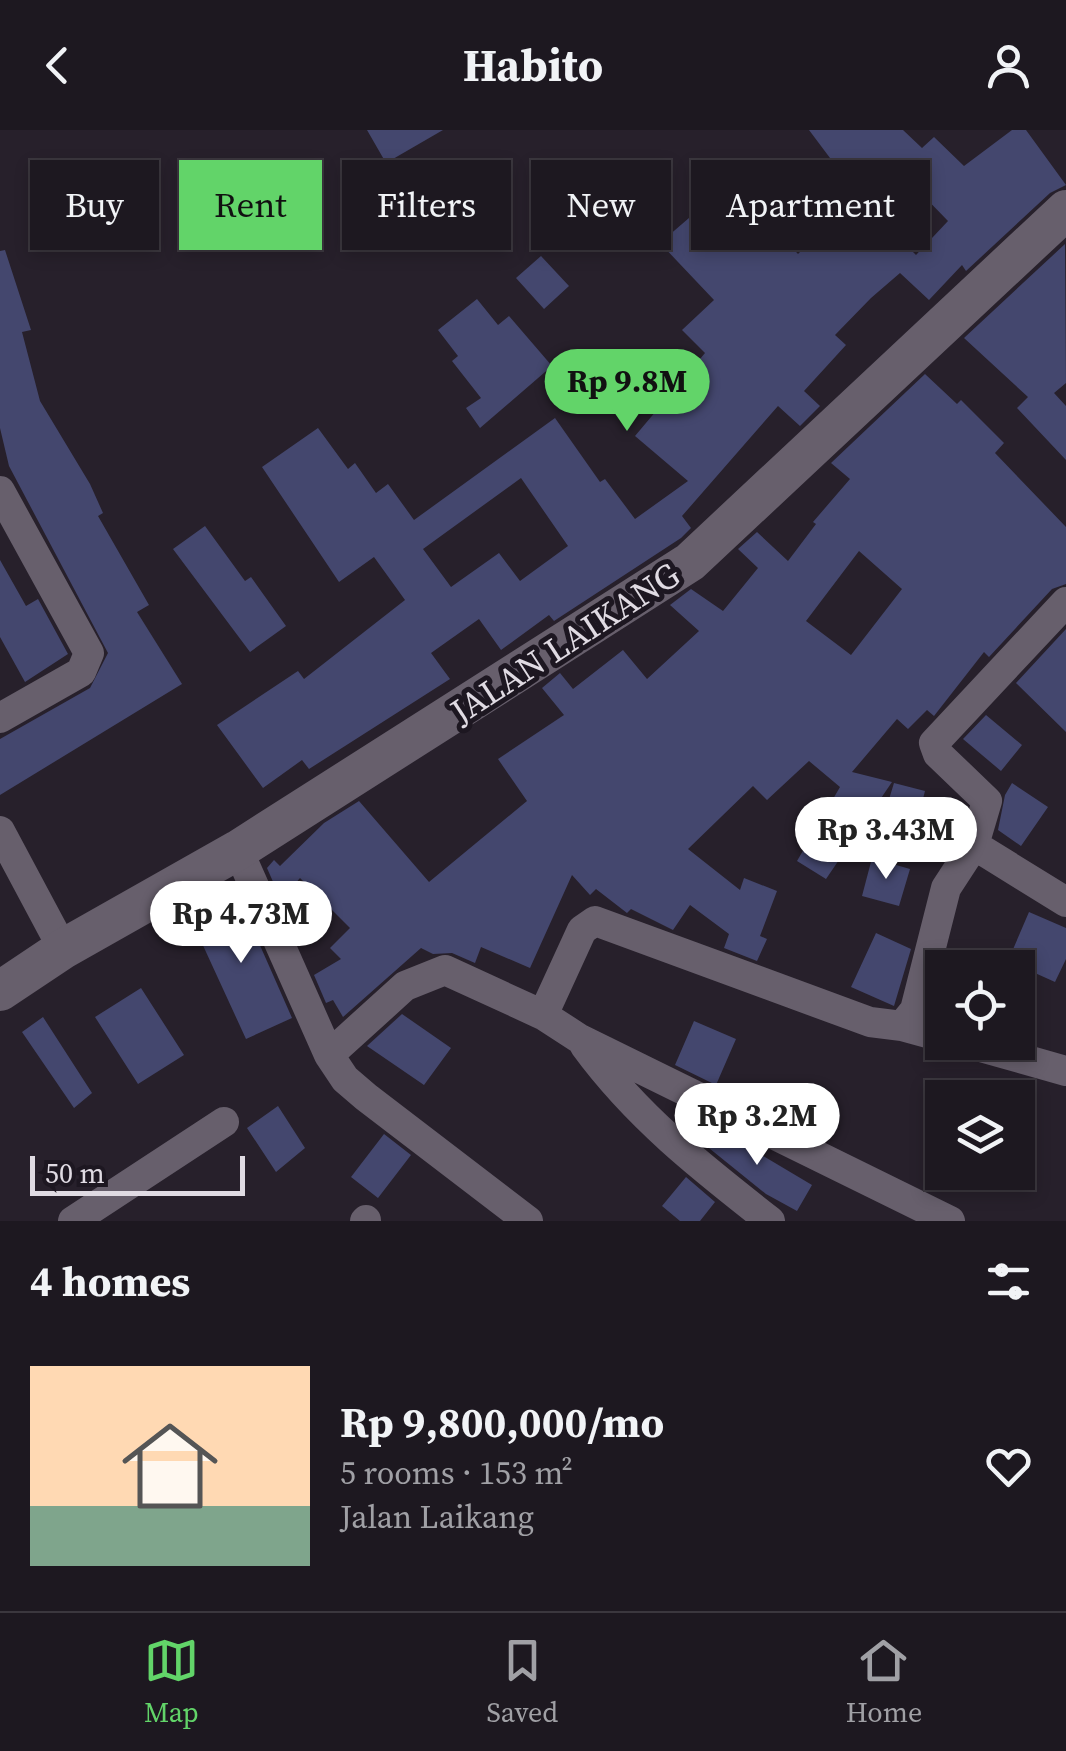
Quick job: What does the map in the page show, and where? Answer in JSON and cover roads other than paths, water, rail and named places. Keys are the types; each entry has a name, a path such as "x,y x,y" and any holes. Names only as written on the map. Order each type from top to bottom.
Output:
{"main road":[{"name":"JALAN LAIKANG","path":"0,991 63,949 238,850 645,595 690,562 1066,210"}],"street":[{"path":"0,491 89,654 81,672 0,718"},
{"path":"902,1026 915,1010 946,888 974,845 987,801 938,754 934,743 1066,602"},
{"path":"0,831 63,949"},
{"path":"974,845 1066,902"},
{"path":"238,850 329,1055 345,1078 528,1221"},
{"path":"543,1014 582,930 595,921 870,1022 925,1032"},
{"path":"329,1055 405,986 445,970 543,1014 580,1040 950,1221"},
{"path":"580,1040 623,1097 665,1138 770,1221"},
{"path":"1027,1060 1066,1071"},
{"path":"73,1221 224,1122"}]}
